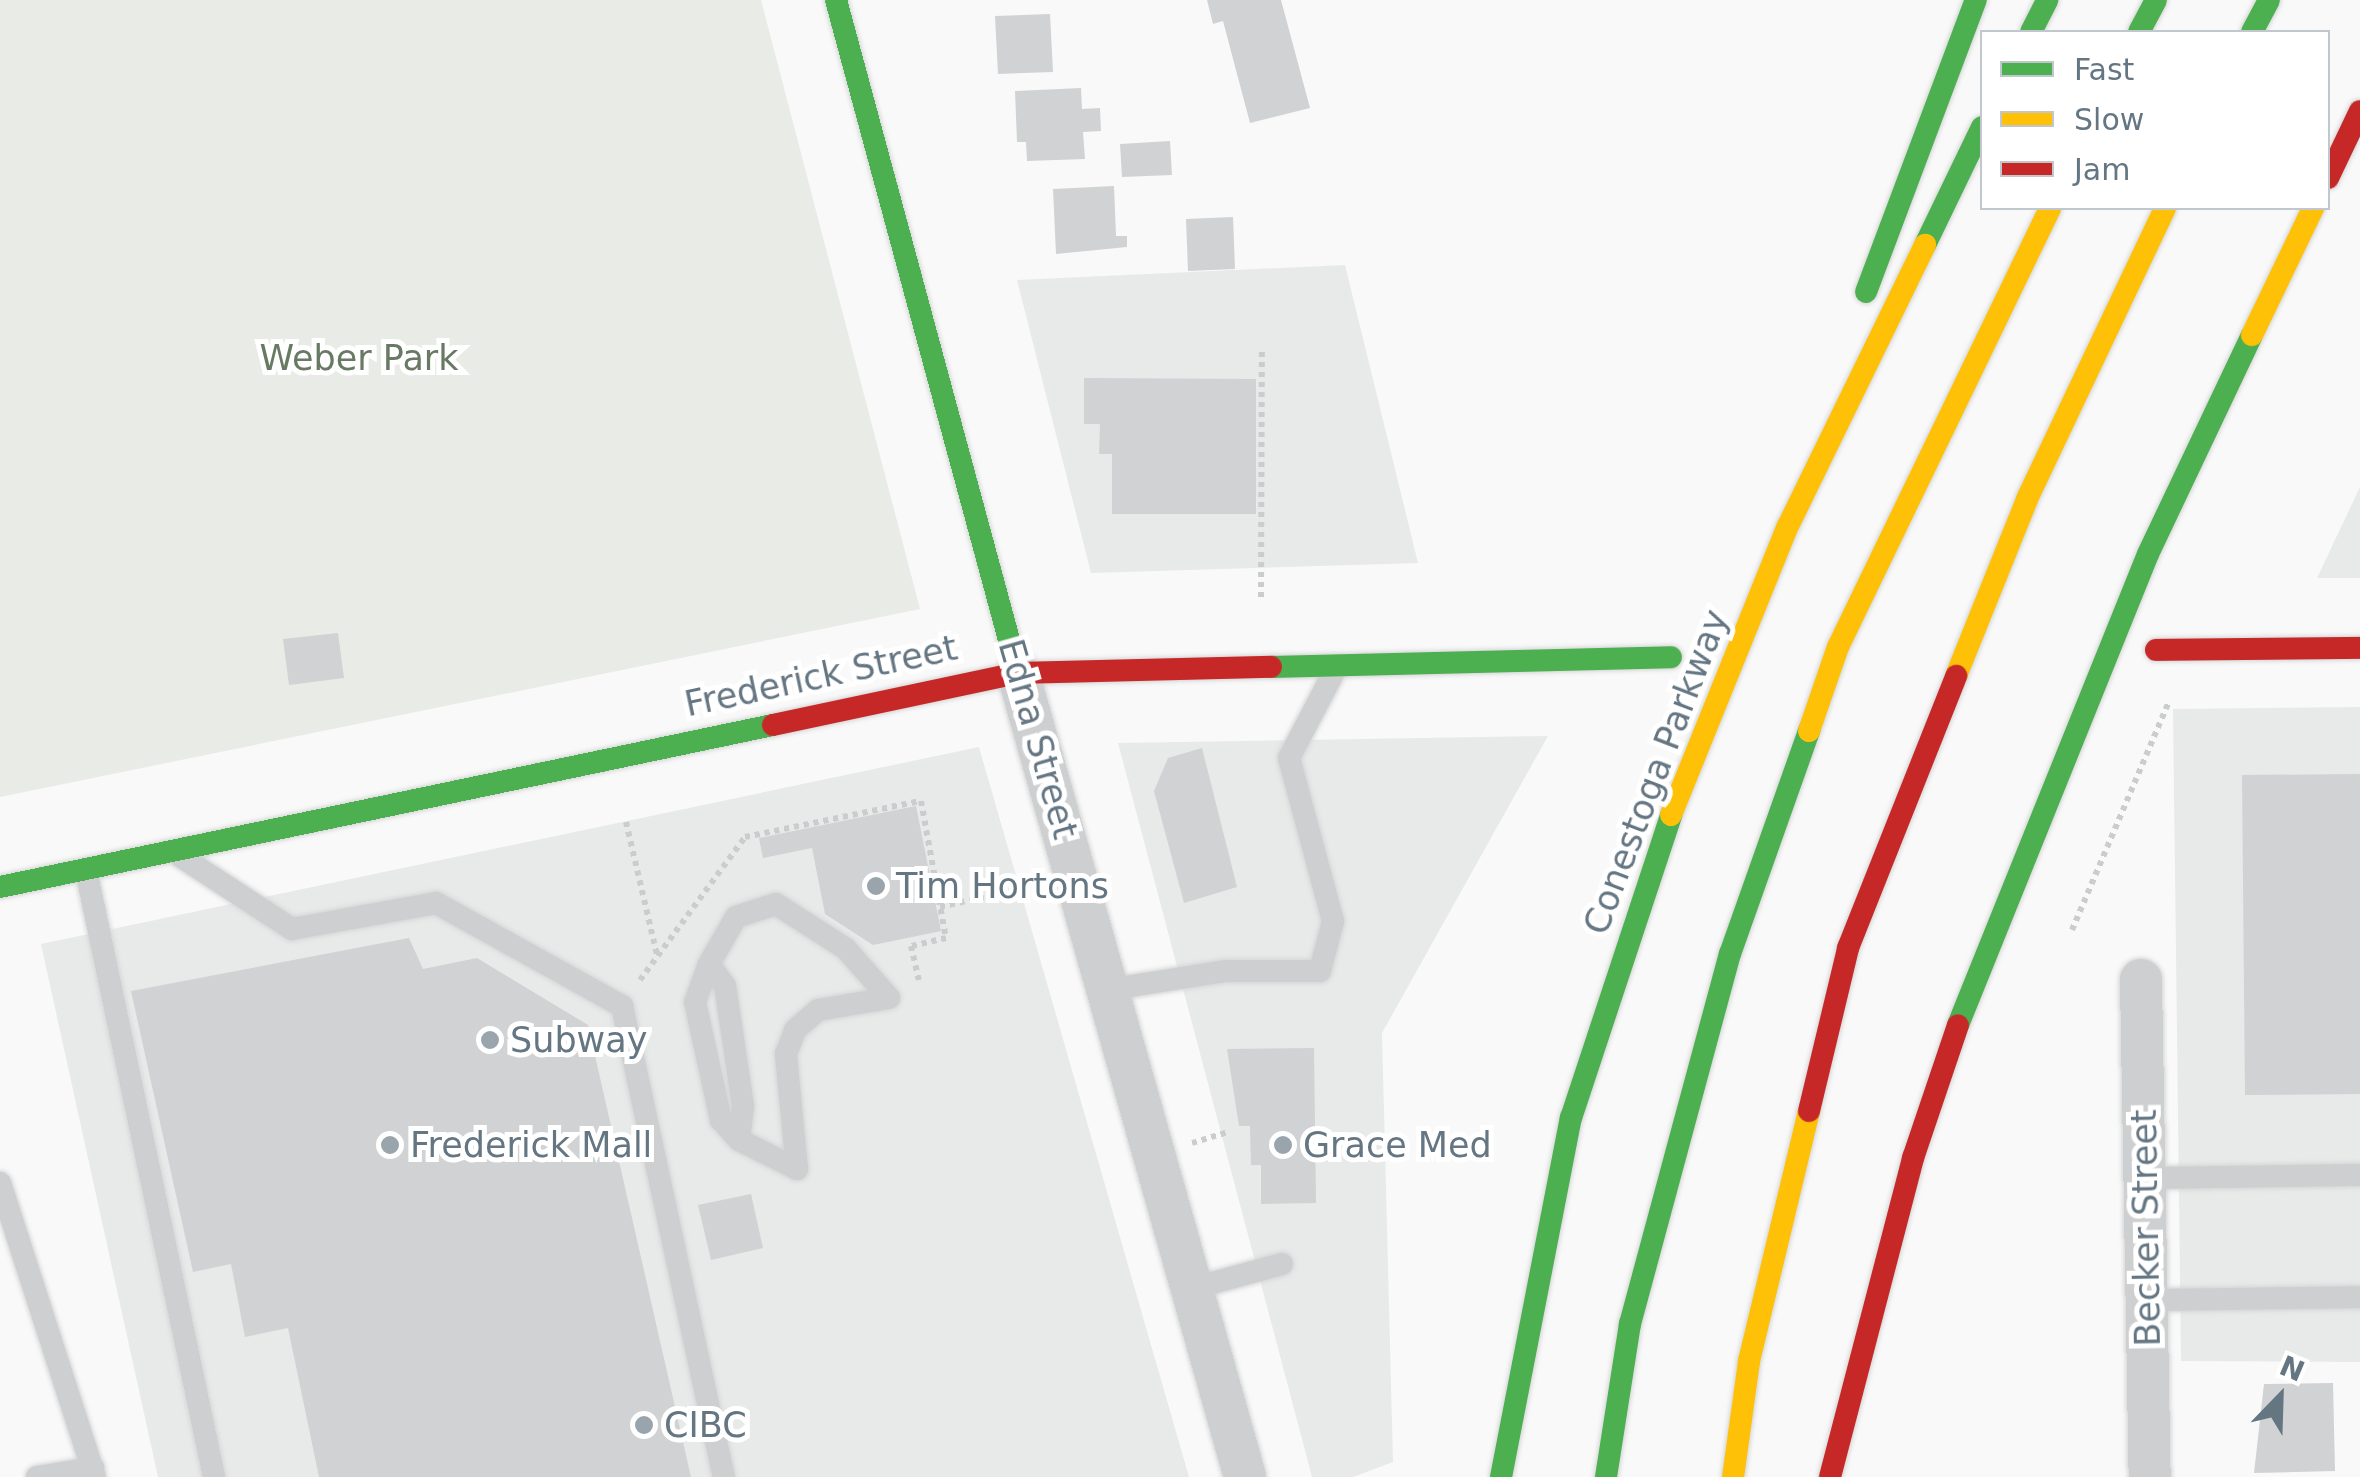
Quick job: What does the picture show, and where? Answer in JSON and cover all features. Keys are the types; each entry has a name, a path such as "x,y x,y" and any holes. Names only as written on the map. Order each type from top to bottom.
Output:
{"main road":[{"name":"Edna Street","path":"836,0 1018,673"},
{"path":"1858,313 1976,0"},
{"path":"2032,30 2048,0"},
{"path":"2140,30 2156,0"},
{"path":"2253,30 2268,0"},
{"path":"2330,174 2360,111"},
{"name":"Conestoga Parkway","path":"1501,1477 1571,1118 1673,806 1788,526 1980,131"},
{"path":"1606,1477 1630,1324 1730,954 1838,646 2049,210"},
{"path":"1733,1477 1753,1342 1848,948 2027,500 2164,210"},
{"path":"1830,1477 1913,1158 1966,1000 2148,554 2312,210"},
{"path":"1788,526 1844,348"},
{"path":"2156,650 2360,648"},
{"name":"Frederick Street","path":"0,887 1018,673 1335,670 1671,657"}],"street":[{"name":"Edna Street","path":"1018,673 1112,989 1245,1477"},
{"name":"Becker Street","path":"2141,980 2150,1477"}],"lane":[{"path":"1112,989 1226,970 1320,971 1333,921 1289,758 1335,670"},
{"path":"172,851 292,929 436,903 622,1006 724,1477"},
{"path":"86,870 214,1477"},
{"path":"776,904 846,949 889,998 818,1010 795,1030 786,1054 797,1170 739,1140 743,1106 725,986 709,964 736,917 776,904"},
{"path":"2146,1178 2360,1176"},
{"path":"0,1183 94,1472 36,1477"},
{"path":"1194,1288 1282,1264"},
{"path":"2148,1300 2360,1297"}],"path":[{"path":"1261,598 1262,348"},
{"path":"2072,930 2169,701"},
{"path":"622,1006 745,838 922,801 946,938 911,946 921,992"},
{"path":"626,822 657,955"},
{"path":"940,907 1028,887"}],"shaded area":[{"path":"1345,265 1418,563 1091,573 1017,280"},
{"path":"2360,487 2360,578 2317,578"},
{"path":"2360,707 2360,1362 2181,1361 2173,709"},
{"path":"1548,736 1382,1033 1393,1462 1353,1477 1312,1477 1118,743"},
{"path":"979,747 1189,1477 158,1477 41,944"}],"green space":[{"name":"Weber Park","path":"0,0 761,0 920,609 0,797"}],"building":[{"path":"1207,0 1281,0 1310,108 1250,123 1223,21 1213,24"},
{"path":"1050,14 1053,72 998,74 995,16"},
{"path":"1081,88 1082,109 1100,108 1101,131 1083,132 1085,159 1027,161 1026,142 1017,142 1015,91"},
{"path":"1170,141 1172,175 1122,177 1120,144"},
{"path":"1114,186 1116,236 1127,236 1127,247 1056,254 1053,189"},
{"path":"1233,217 1235,269 1188,271 1186,219"},
{"path":"1084,378 1256,379 1256,514 1112,514 1112,454 1099,454 1100,424 1084,424"},
{"path":"338,633 344,678 289,685 283,639"},
{"path":"1202,748 1237,887 1184,903 1154,791 1168,758"},
{"path":"2360,774 2360,1094 2245,1095 2242,775"},
{"name":"Tim Hortons","path":"916,806 941,931 873,945 825,914 812,848 763,858 759,838"},
{"name":"Frederick Mall","path":"409,938 423,969 477,958 588,1025 691,1477 319,1477 288,1328 245,1337 231,1264 193,1272 131,991"},
{"name":"Grace Med","path":"1314,1048 1316,1203 1261,1204 1261,1165 1251,1165 1250,1126 1239,1126 1227,1049"},
{"path":"751,1194 763,1248 711,1260 698,1205"},
{"path":"2333,1383 2335,1471 2254,1473 2264,1384"}],"traffic: fast":[{"path":"836,0 1018,673"},
{"path":"1866,292 1976,0"},
{"path":"2032,30 2047,0"},
{"path":"2140,30 2156,0"},
{"path":"2253,30 2269,0"},
{"path":"1925,245 1980,131"},
{"path":"1958,1025 2148,554 2252,335"},
{"path":"1271,667 1671,657"},
{"path":"0,887 773,725"},
{"path":"1606,1477 1630,1324 1730,954 1809,731"},
{"path":"1501,1477 1571,1118 1671,815"}],"traffic: slow":[{"path":"1809,731 1838,647 2049,210"},
{"path":"1956,676 2027,499 2164,210"},
{"path":"2252,335 2312,210"},
{"path":"1671,815 1788,526 1925,245"},
{"path":"1733,1477 1749,1361 1809,1111"}],"traffic: jam":[{"path":"2330,174 2360,111"},
{"path":"2156,650 2360,648"},
{"path":"773,725 1018,673 1271,667"},
{"path":"1809,1111 1848,948 1956,676"},
{"path":"1830,1477 1913,1158 1958,1025"}],"place":[{"name":"Tim Hortons","path":"876,886"},
{"name":"Subway","path":"490,1040"},
{"name":"Frederick Mall","path":"390,1145"},
{"name":"Grace Med","path":"1283,1145"},
{"name":"CIBC","path":"644,1425"}]}
